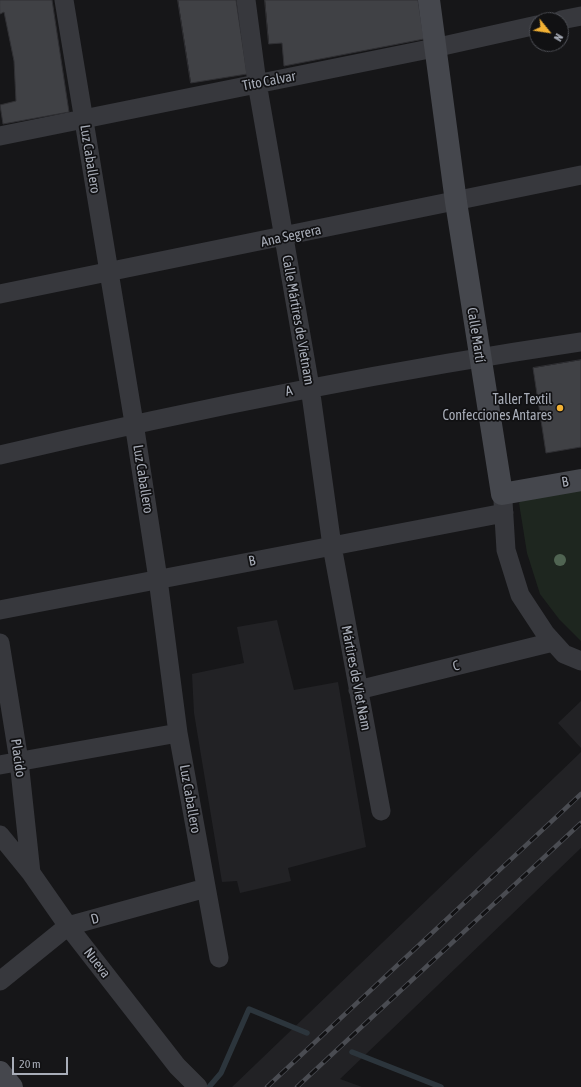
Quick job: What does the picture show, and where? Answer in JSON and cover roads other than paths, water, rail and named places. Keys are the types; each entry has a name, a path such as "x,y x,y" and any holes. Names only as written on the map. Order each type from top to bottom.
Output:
{"street":[{"name":"Luz Caballero","path":"64,0 134,423 158,579 178,733 219,958"},
{"name":"Calle Mártires de Vietnam","path":"246,0 257,84 310,387 332,546"},
{"name":"Calle Martí","path":"429,0 434,48 456,202 503,503 506,550 520,595 566,653"},
{"path":"569,18 581,16"},
{"name":"Tito Calvar","path":"0,136 434,48 529,27"},
{"name":"Ana Segrera","path":"0,294 581,176"},
{"name":"A","path":"0,455 134,423 310,387 480,357 581,342"},
{"name":"B","path":"0,610 332,546 503,503 581,480"},
{"name":"Mártires de Viet Nam","path":"332,546 381,811"},
{"name":"Placido","path":"0,643 19,761 31,873"},
{"name":"C","path":"358,690 566,653"},
{"path":"0,765 178,733"},
{"name":"Nueva","path":"0,835 31,873 68,926 176,1066 198,1087"},
{"name":"D","path":"0,981 68,926 206,888"},
{"path":"0,1072 12,1087"}],"waterway":[{"path":"209,1087 221,1073 249,1009 307,1033"},
{"path":"352,1052 441,1087"}],"railway":[{"path":"267,1087 581,794"},
{"path":"297,1087 581,823"}],"place":[{"name":"Taller Textil Confecciones Antares","path":"560,408"}]}
